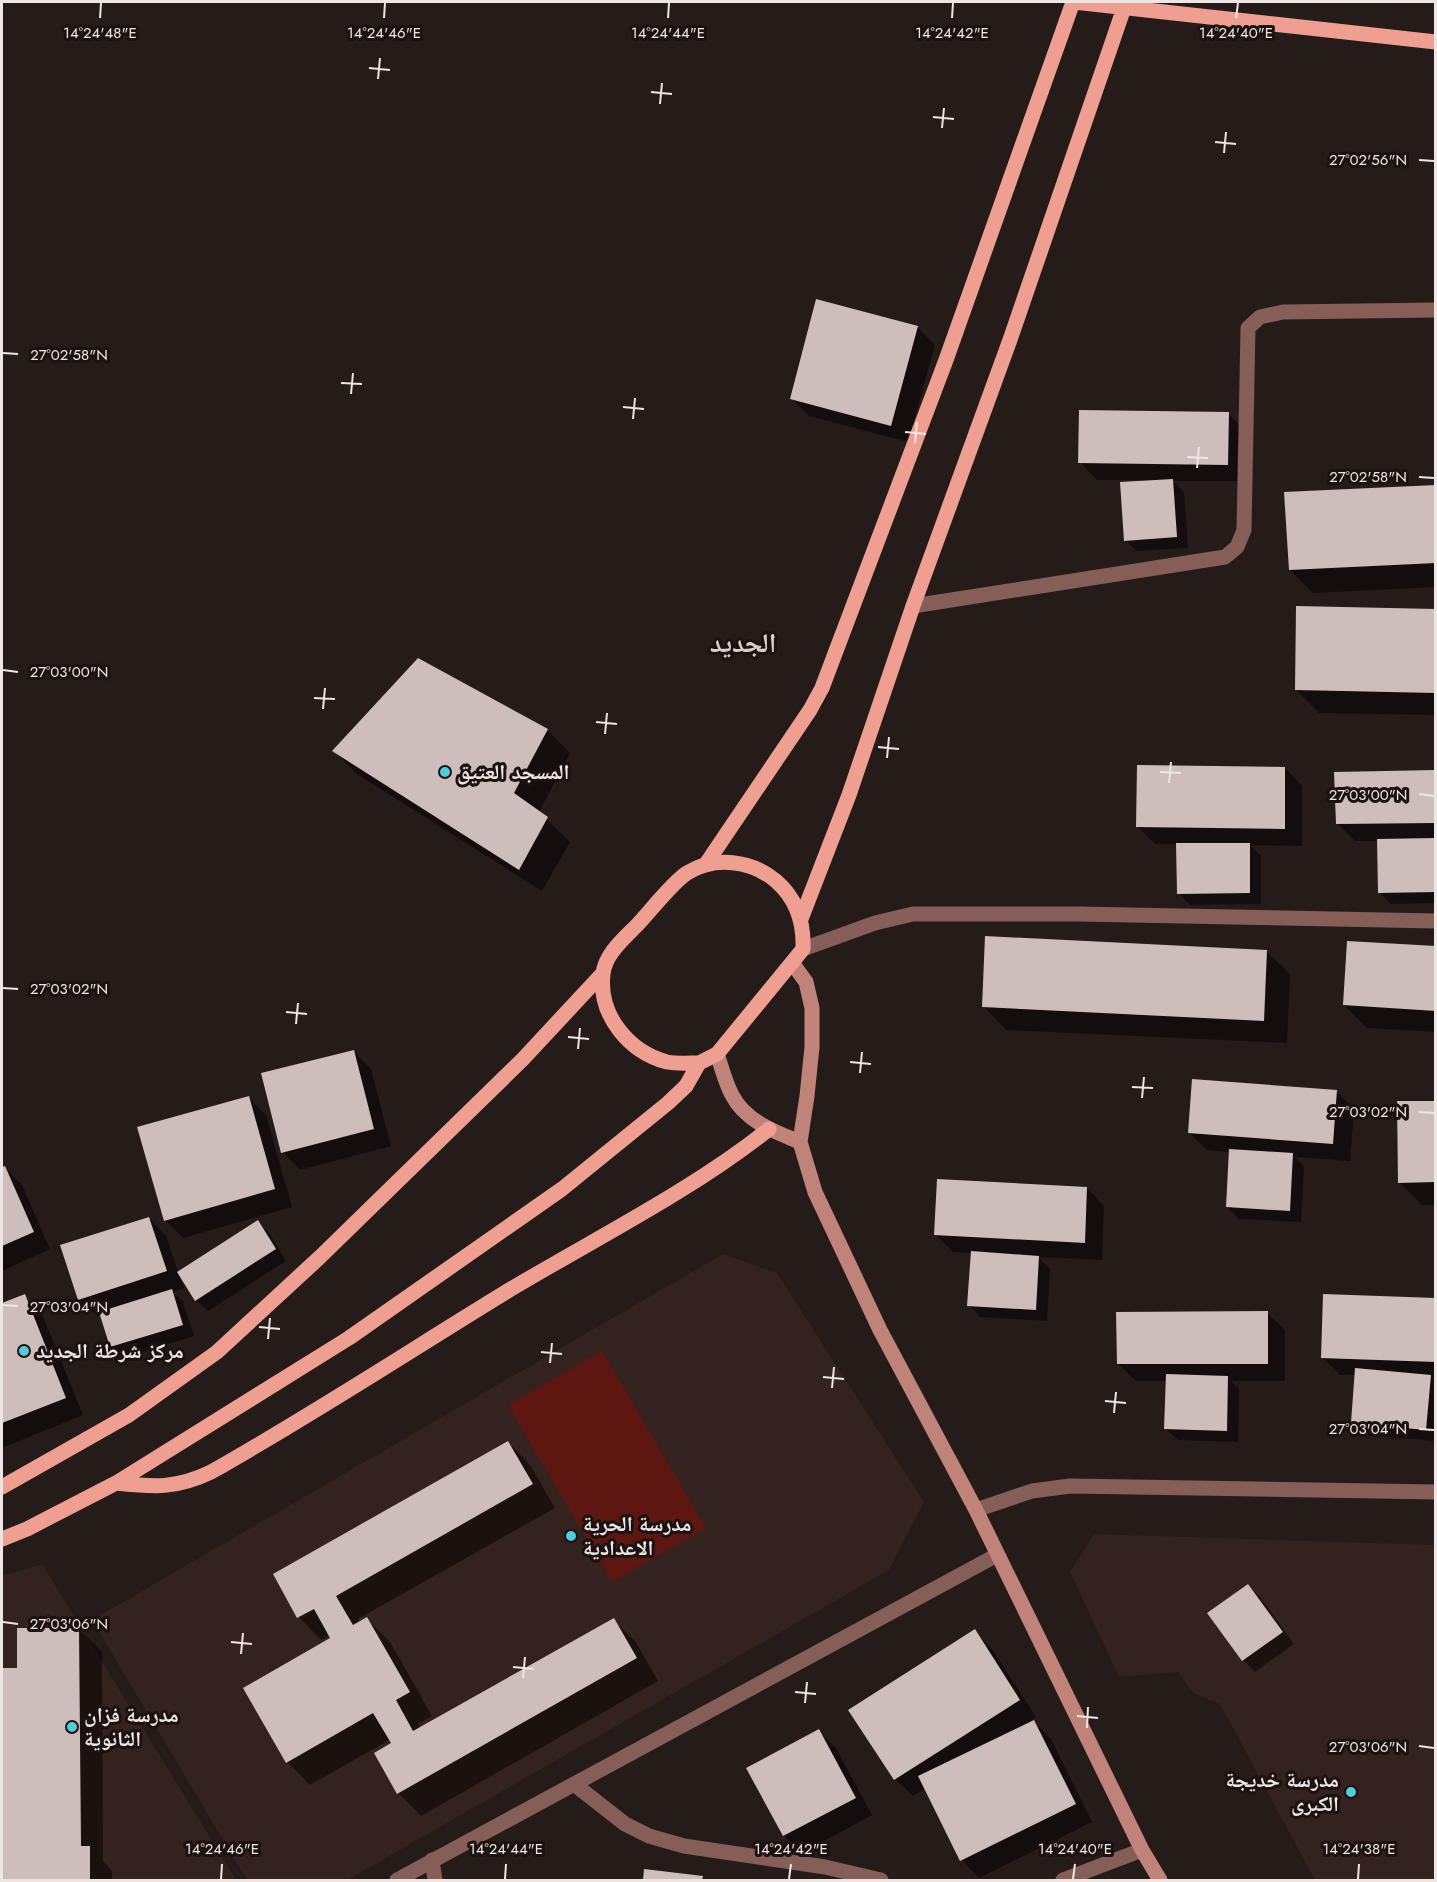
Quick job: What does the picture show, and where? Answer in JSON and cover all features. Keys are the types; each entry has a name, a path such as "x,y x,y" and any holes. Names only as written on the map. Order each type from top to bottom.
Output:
{"main road":[{"path":"705,864 810,710 822,688 946,360 1073,2 1126,4 1436,42"},
{"path":"801,919 849,795 913,606 1011,337 1126,4"},
{"path":"2,1488 129,1415 217,1352 320,1257 523,1059 603,973 612,952 685,874 705,864 736,862 765,872 788,892 801,919 803,950 717,1054 699,1063 669,1062 641,1051 618,1030 605,1004 603,973"},
{"path":"2,1539 27,1529 116,1483 349,1338 562,1189 668,1103 686,1086 699,1063"},
{"path":"116,1483 158,1487 194,1480 212,1472 353,1389 508,1292 692,1184 769,1129"}],"street":[{"path":"913,606 1226,557 1237,547 1244,530 1248,328 1260,317 1283,312 1436,310"},
{"path":"803,950 875,923 914,914 1079,914 1436,921"},
{"path":"793,964 806,982 812,1008 812,1047 800,1142 816,1192 880,1330 976,1510 1142,1850 1160,1881"},
{"path":"717,1054 732,1096 749,1116 769,1129 800,1142"},
{"path":"976,1510 1032,1491 1071,1486 1436,1492"},
{"path":"397,1881 998,1555"},
{"path":"574,1784 625,1824 661,1839 684,1846 825,1867 881,1881"},
{"path":"1063,1881 1142,1850"},
{"path":"432,1860 435,1881"}],"shaded area":[{"name":"مدرسة الحرية الاعدادية","path":"723,1254 777,1273 924,1502 889,1570 347,1880 247,1880 92,1620"},
{"path":"602,1351 706,1528 612,1582 508,1405"},
{"name":"مدرسة خديجة الكبرى","path":"1094,1534 1435,1545 1435,1880 1315,1880 1220,1704 1193,1693 1178,1672 1119,1677 1070,1572"},
{"name":"مدرسة فزان الثانوية","path":"42,1564 235,1878 232,1880 2,1880 2,1576"}],"building":[{"path":"816,299 918,326 891,426 790,399"},
{"path":"1079,410 1229,412 1228,465 1078,463"},
{"path":"1173,479 1177,537 1124,541 1120,482"},
{"path":"1436,485 1436,563 1289,570 1284,492"},
{"path":"1296,606 1436,609 1436,693 1295,690"},
{"name":"المسجد العتيق","path":"418,658 548,729 514,793 548,817 519,870 332,751"},
{"path":"1137,765 1285,767 1285,829 1136,827"},
{"path":"1436,770 1436,823 1336,824 1334,772"},
{"path":"1436,838 1436,892 1378,893 1377,839"},
{"path":"1176,843 1250,843 1250,893 1177,894"},
{"path":"985,936 1267,950 1264,1021 982,1007"},
{"path":"1347,941 1436,946 1436,1011 1343,1005"},
{"path":"354,1050 374,1129 281,1153 261,1073"},
{"path":"1192,1079 1337,1090 1333,1144 1188,1133"},
{"path":"249,1096 275,1189 164,1221 137,1127"},
{"path":"1397,1101 1436,1101 1436,1182 1398,1183"},
{"path":"1229,1149 1293,1153 1290,1211 1226,1207"},
{"path":"5,1166 34,1232 2,1246 2,1167"},
{"path":"937,1179 1087,1187 1085,1243 934,1235"},
{"path":"149,1217 167,1271 78,1300 60,1245"},
{"path":"258,1220 276,1249 195,1301 177,1272"},
{"path":"971,1251 1039,1256 1036,1310 967,1306"},
{"path":"172,1289 183,1325 110,1347 99,1312"},
{"name":"مركز شرطة الجديد","path":"25,1294 66,1398 2,1423 2,1303"},
{"path":"1323,1294 1436,1298 1436,1362 1321,1358"},
{"path":"1268,1311 1268,1364 1117,1364 1116,1312"},
{"path":"1355,1368 1431,1375 1426,1430 1351,1423"},
{"path":"1166,1374 1228,1376 1227,1431 1164,1429"},
{"path":"508,1441 533,1484 336,1596 353,1625 367,1617 410,1692 396,1700 413,1731 614,1618 637,1658 397,1794 374,1753 391,1743 373,1713 286,1763 243,1688 330,1638 314,1609 297,1618 273,1574"},
{"path":"1248,1584 1283,1632 1242,1661 1207,1613"},
{"path":"17,1628 79,1628 81,1846 90,1846 90,1880 2,1880 2,1668 17,1668"},
{"path":"975,1629 1020,1700 894,1780 848,1710"},
{"path":"1034,1720 1076,1804 960,1861 918,1776"},
{"path":"819,1729 856,1798 783,1836 746,1768"},
{"path":"644,1869 703,1876 702,1880 643,1880"}],"place":[{"name":"المسجد العتيق","path":"445,772"},
{"name":"مركز شرطة الجديد","path":"24,1351"},
{"name":"مدرسة الحرية الاعدادية","path":"571,1536"},
{"name":"مدرسة فزان الثانوية","path":"72,1727"},
{"name":"مدرسة خديجة الكبرى","path":"1351,1792"}],"district":[{"name":"الجديد","path":"743,643"}]}
